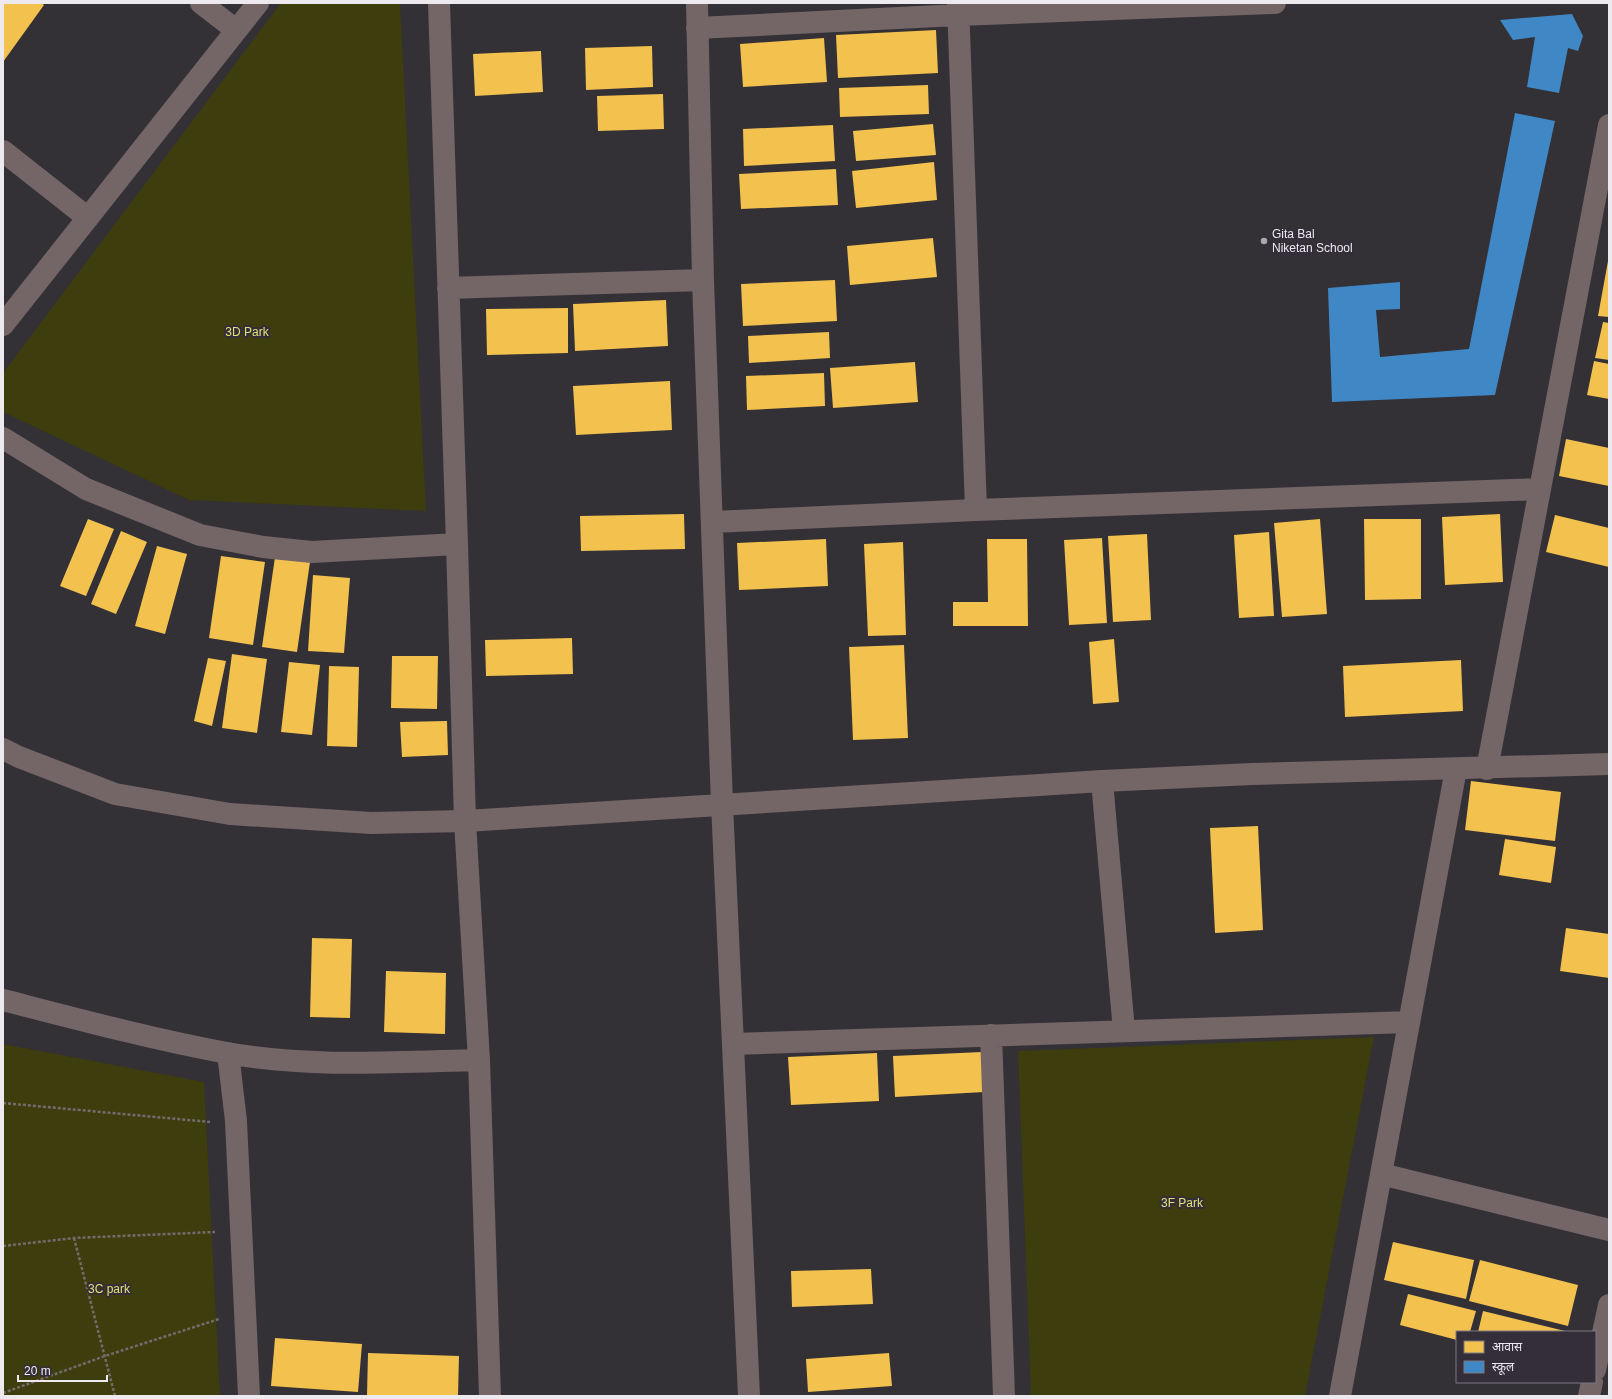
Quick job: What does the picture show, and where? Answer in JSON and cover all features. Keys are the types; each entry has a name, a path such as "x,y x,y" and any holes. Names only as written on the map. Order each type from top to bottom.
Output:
{"street":[{"path":"201,3 236,30"},
{"path":"3,325 258,3"},
{"path":"439,3 457,544 464,821 479,1060 490,1396"},
{"path":"697,3 703,280 722,804 749,1396"},
{"path":"697,28 958,9 1275,3"},
{"path":"958,9 976,510"},
{"path":"1487,769 1539,489 1600,211 1609,125"},
{"path":"3,151 88,218"},
{"path":"448,288 703,280"},
{"path":"3,438 86,489 200,535 263,547 312,552 457,544"},
{"path":"712,522 976,510 1539,489"},
{"path":"3,749 19,757 114,794 230,814 372,822 464,821 1102,781 1609,764"},
{"path":"1340,1396 1456,769"},
{"path":"1102,781 1124,1031"},
{"path":"3,1000 103,1025 228,1053 333,1062 479,1060"},
{"path":"733,1044 1409,1022"},
{"path":"991,1035 1004,1396"},
{"path":"228,1053 236,1121 249,1396"},
{"path":"1381,1174 1609,1230"},
{"path":"1596,1365 1609,1305"},
{"path":"1589,1396 1592,1383"}],"path":[{"path":"3,1103 206,1122 236,1121"},
{"path":"3,1246 74,1238 242,1232"},
{"path":"74,1238 115,1396"},
{"path":"3,1393 105,1356 216,1320 245,1315"}],"green space":[{"name":"3D Park","path":"281,3 400,3 426,511 189,500 3,412 3,373"},
{"name":"3F Park","path":"1374,1037 1305,1396 1031,1396 1018,1051"},
{"name":"3C park","path":"3,1044 204,1082 220,1396 3,1396"}],"building: आवास":[{"path":"4,3 41,3 44,5 3,62"},
{"path":"936,30 938,73 838,78 836,35"},
{"path":"824,38 827,82 743,87 740,44"},
{"path":"652,46 653,87 586,90 585,48"},
{"path":"541,51 543,92 475,96 473,54"},
{"path":"928,85 929,114 840,117 839,88"},
{"path":"663,94 664,129 598,131 597,96"},
{"path":"933,124 936,155 856,161 853,131"},
{"path":"833,125 835,161 744,166 743,129"},
{"path":"934,162 937,200 856,208 852,171"},
{"path":"836,169 838,205 741,209 739,174"},
{"path":"933,238 937,277 850,285 847,246"},
{"path":"1609,261 1609,317 1598,316"},
{"path":"835,280 837,321 743,326 741,284"},
{"path":"666,300 668,346 575,351 573,304"},
{"path":"568,308 568,353 487,355 486,309"},
{"path":"1603,322 1609,323 1609,360 1595,358"},
{"path":"829,332 830,358 749,363 748,336"},
{"path":"1594,361 1609,364 1609,399 1587,395"},
{"path":"915,362 918,402 833,408 830,368"},
{"path":"824,373 825,406 747,410 746,376"},
{"path":"670,381 672,430 576,435 573,386"},
{"path":"1566,439 1609,448 1609,486 1559,476"},
{"path":"684,514 685,549 581,551 580,516"},
{"path":"1500,514 1503,582 1445,585 1442,517"},
{"path":"1555,515 1609,528 1609,567 1546,552"},
{"path":"88,519 114,529 86,596 60,586"},
{"path":"1320,519 1327,614 1282,617 1274,523"},
{"path":"1364,519 1421,519 1421,599 1365,600"},
{"path":"121,531 147,542 116,614 91,604"},
{"path":"1269,532 1274,616 1239,618 1234,535"},
{"path":"1147,534 1151,620 1113,622 1108,536"},
{"path":"1102,538 1107,623 1069,625 1064,540"},
{"path":"826,539 828,586 739,590 737,543"},
{"path":"987,539 1027,539 1028,626 953,626 953,602 988,602"},
{"path":"903,542 906,635 868,636 864,544"},
{"path":"157,546 187,554 165,634 135,626"},
{"path":"221,556 265,562 253,645 209,638"},
{"path":"275,557 310,562 297,652 262,647"},
{"path":"313,575 350,578 344,653 308,651"},
{"path":"572,638 573,674 486,676 485,640"},
{"path":"1114,639 1119,702 1093,704 1089,642"},
{"path":"904,645 908,738 853,740 849,647"},
{"path":"232,654 267,659 257,733 222,728"},
{"path":"392,656 438,656 437,709 391,708"},
{"path":"208,658 226,661 212,726 194,721"},
{"path":"1461,660 1463,711 1345,717 1343,666"},
{"path":"289,662 320,665 312,735 281,732"},
{"path":"329,666 359,667 357,747 327,746"},
{"path":"447,721 448,755 402,757 400,722"},
{"path":"1471,781 1561,792 1555,841 1465,830"},
{"path":"1258,826 1263,930 1215,933 1210,828"},
{"path":"1505,839 1556,847 1551,883 1499,875"},
{"path":"1566,928 1609,934 1609,978 1560,971"},
{"path":"312,938 352,939 350,1018 310,1017"},
{"path":"386,971 446,973 445,1034 384,1032"},
{"path":"982,1052 984,1092 895,1097 893,1056"},
{"path":"877,1053 879,1101 791,1105 788,1057"},
{"path":"1393,1242 1474,1260 1466,1299 1384,1280"},
{"path":"1480,1260 1578,1285 1568,1326 1469,1301"},
{"path":"871,1269 873,1304 792,1307 791,1271"},
{"path":"1408,1294 1476,1311 1470,1331 1456,1331 1456,1340 1400,1325"},
{"path":"1483,1311 1565,1331 1478,1331"},
{"path":"275,1338 362,1344 358,1392 271,1386"},
{"path":"368,1353 459,1356 458,1396 367,1395"},
{"path":"889,1353 892,1386 808,1392 806,1359"}],"building: स्कूल":[{"path":"1572,14 1583,36 1578,51 1568,48 1559,93 1527,87 1535,37 1513,40 1500,20"},
{"path":"1515,113 1555,121 1495,395 1332,402 1328,288 1400,282 1400,309 1376,310 1380,357 1469,349"}],"place":[{"name":"Gita Bal Niketan School","path":"1264,241"}]}
